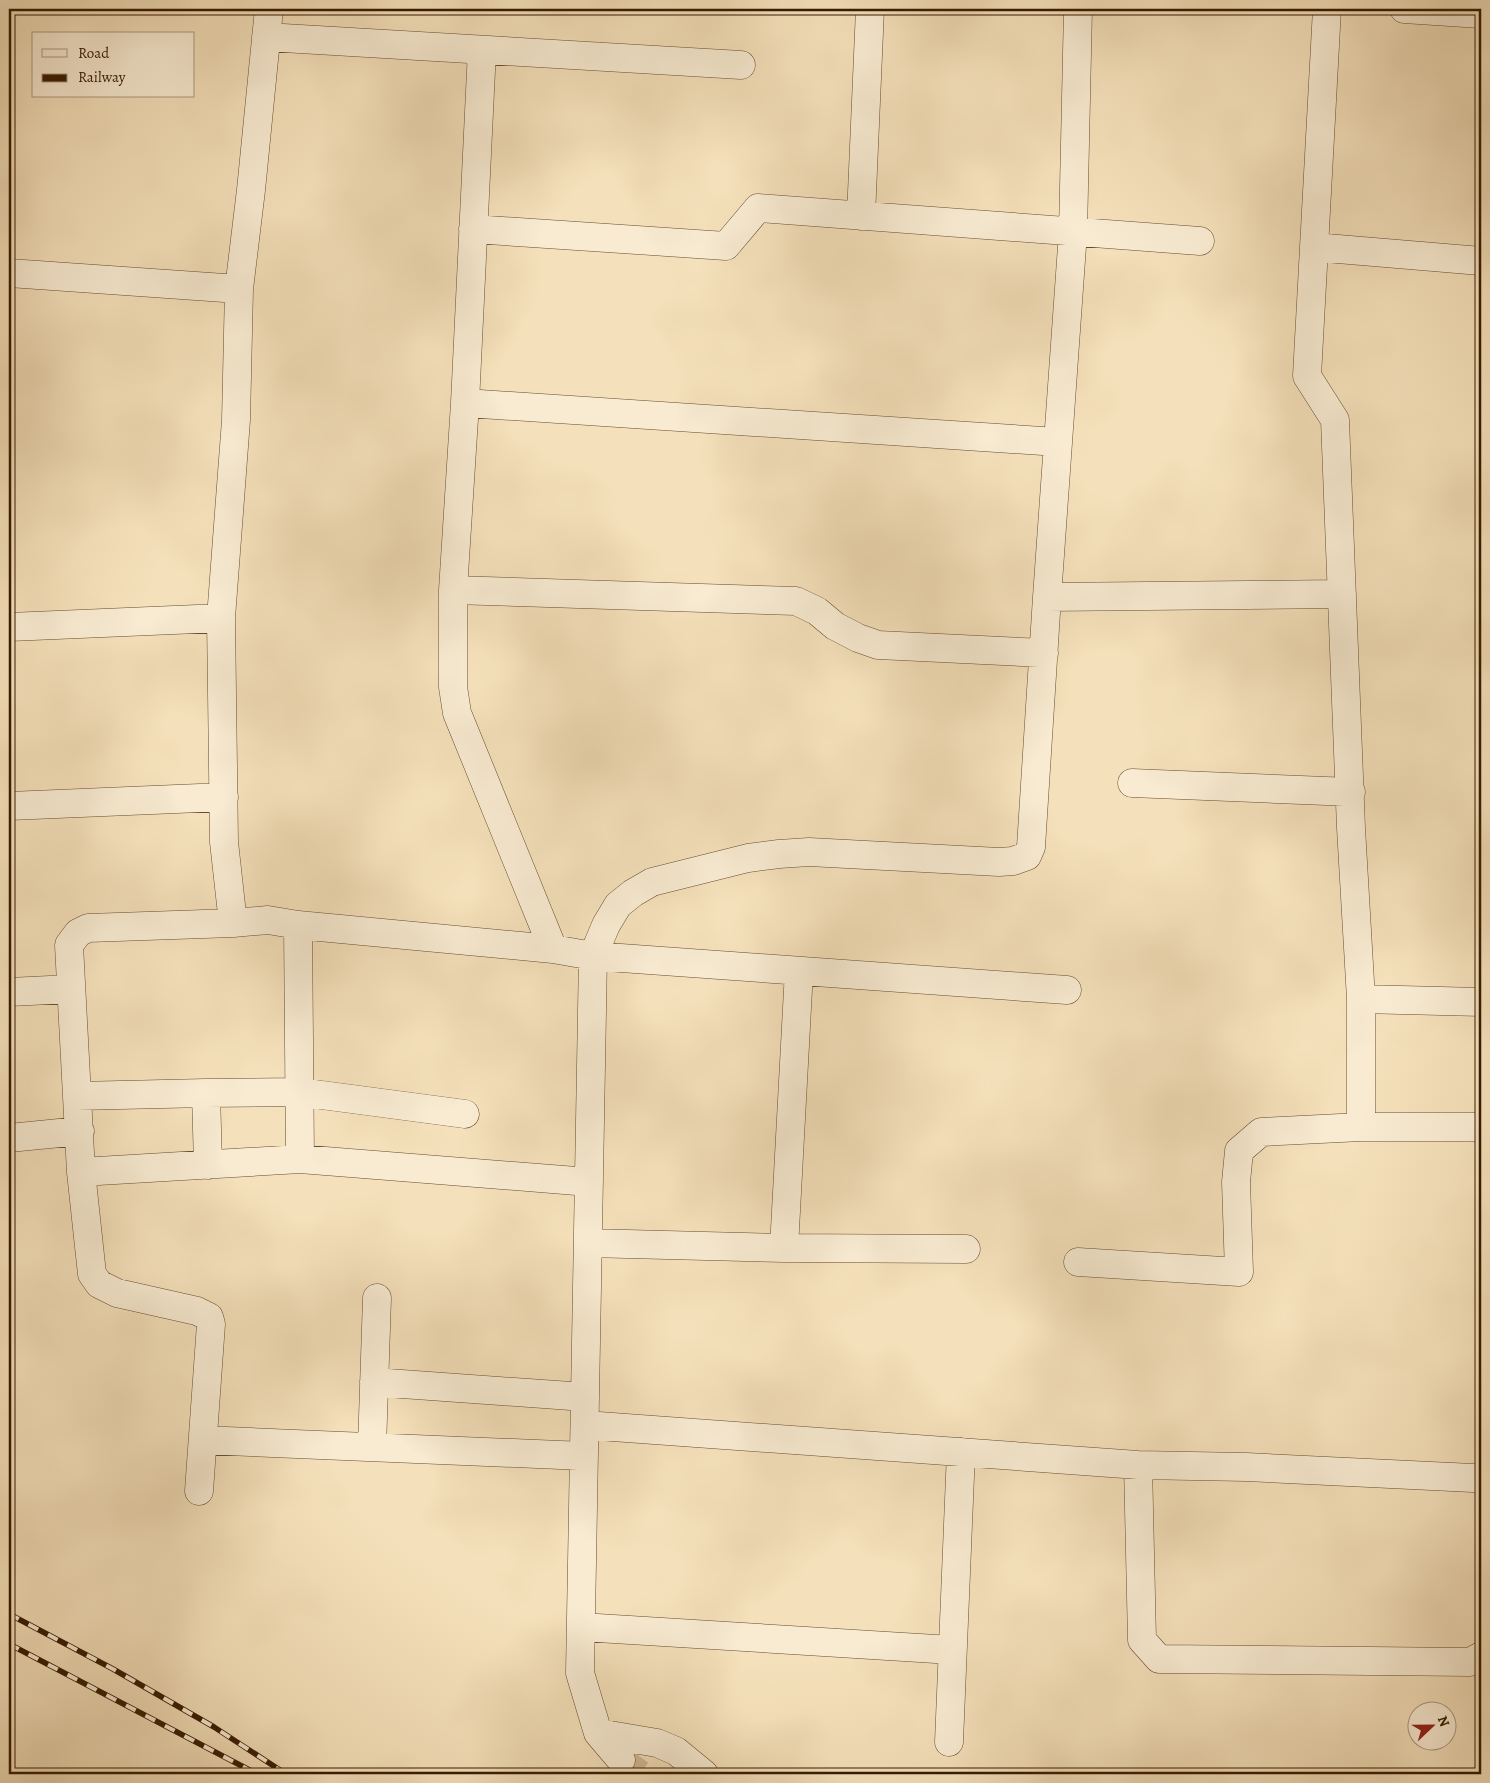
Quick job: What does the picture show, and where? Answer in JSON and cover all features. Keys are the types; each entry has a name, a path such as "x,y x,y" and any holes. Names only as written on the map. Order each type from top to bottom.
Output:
{"street":[{"path":"233,923 224,842 220,618 236,420 239,289 269,9"},
{"path":"861,216 870,9"},
{"path":"621,1760 598,1733 580,1673 593,956 606,925 618,905 632,893 652,882 748,858 809,852 999,862 1027,856 1032,847 1072,232 1078,9"},
{"path":"1327,9 1306,376 1335,420 1350,792 1361,1000 1361,1127"},
{"path":"1404,9 1481,14"},
{"path":"266,37 741,65"},
{"path":"482,50 453,590 453,687 457,713 553,949"},
{"path":"473,229 726,246 758,208 1200,241"},
{"path":"1314,246 1481,261"},
{"path":"9,273 239,289"},
{"path":"464,404 1058,442"},
{"path":"453,590 796,601 817,612 835,626 858,638 878,645 1044,653"},
{"path":"1047,596 1342,594"},
{"path":"9,627 220,618"},
{"path":"1132,783 1350,792"},
{"path":"9,806 224,797"},
{"path":"200,1491 211,1324 209,1317 197,1312 117,1293 99,1284 92,1274 82,1172 69,944 78,933 88,928 268,920 298,925 553,949 593,956 1067,990"},
{"path":"298,925 300,1159"},
{"path":"784,1248 799,971"},
{"path":"9,992 71,989"},
{"path":"1361,1000 1481,1002"},
{"path":"77,1096 299,1092 465,1114"},
{"path":"206,1093 208,1164"},
{"path":"1078,1262 1239,1272 1236,1182 1239,1151 1260,1132 1361,1127 1481,1127"},
{"path":"9,1138 80,1131"},
{"path":"82,1172 300,1159 589,1182"},
{"path":"588,1242 784,1248 966,1249"},
{"path":"372,1447 377,1298"},
{"path":"374,1382 585,1397"},
{"path":"585,1425 1138,1465 1256,1467 1473,1478 1481,1480"},
{"path":"203,1440 584,1456"},
{"path":"949,1742 961,1452"},
{"path":"1138,1465 1142,1640 1159,1659 1470,1662 1481,1656"},
{"path":"581,1627 952,1650"},
{"path":"598,1733 657,1743 676,1751 704,1774"}],"tunnel":[{"path":"621,1760 640,1774"}],"railway":[{"path":"9,1614 113,1669 214,1727 286,1774"},
{"path":"9,1644 257,1774"}]}
